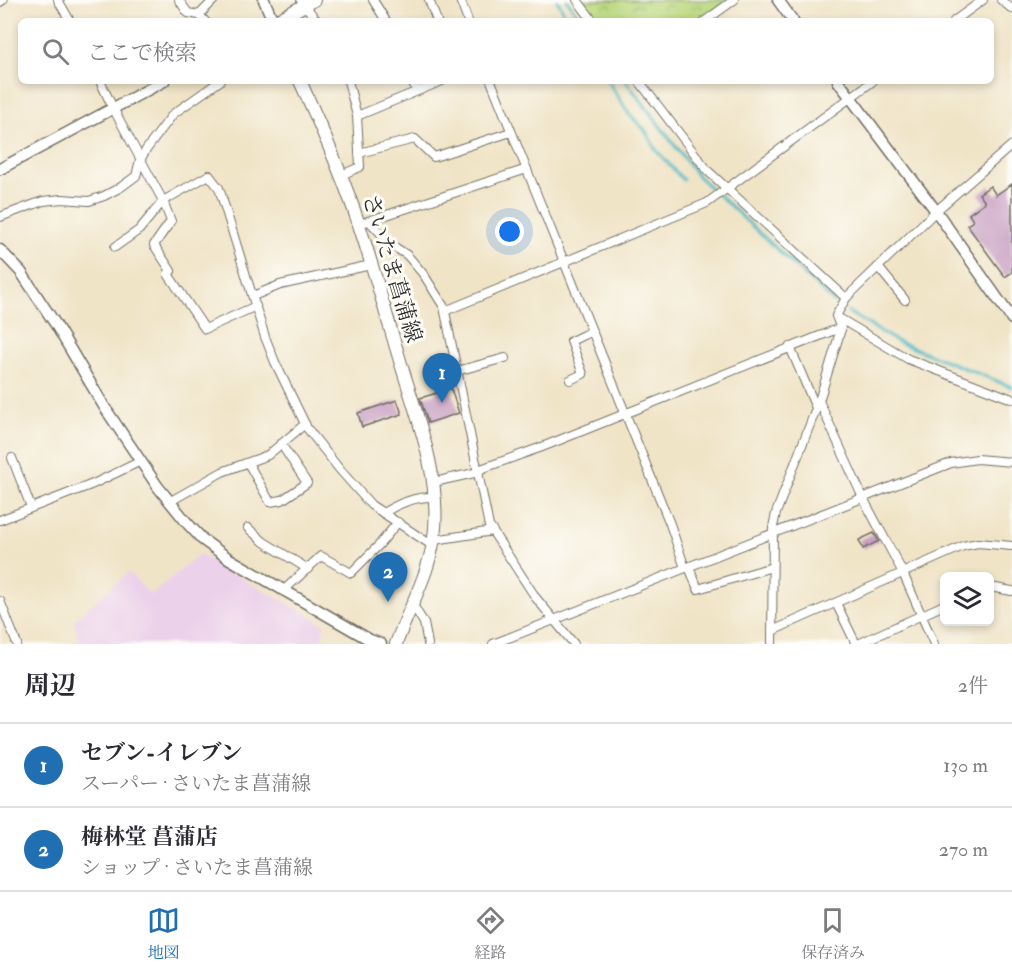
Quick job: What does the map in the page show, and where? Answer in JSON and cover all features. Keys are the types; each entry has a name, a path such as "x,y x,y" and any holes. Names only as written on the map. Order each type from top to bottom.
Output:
{"main road":[{"path":"280,18 306,2"},
{"name":"さいたま菖蒲線","path":"301,84 364,223 371,265 421,430 434,482 434,543 423,579 396,644"}],"street":[{"path":"58,0 68,18"},
{"path":"179,0 188,13 202,18 214,0"},
{"path":"264,0 273,18"},
{"path":"373,0 384,18"},
{"path":"429,0 436,18"},
{"path":"460,0 467,18"},
{"path":"578,0 591,18"},
{"path":"709,18 734,0"},
{"path":"778,0 791,18"},
{"path":"958,18 983,0"},
{"path":"1000,0 1012,9"},
{"path":"306,2 315,18"},
{"path":"101,84 163,201 171,221 154,245 171,271 168,274 205,329 256,306"},
{"path":"0,169 158,84"},
{"path":"0,217 42,201 62,199 88,201 104,196 136,176 140,160 159,130 173,114 216,84"},
{"path":"341,175 360,167 357,116 349,84"},
{"path":"414,84 417,91"},
{"path":"357,116 434,84"},
{"path":"492,84 687,567 698,589 772,567"},
{"path":"641,84 694,156 708,171 845,300"},
{"path":"840,84 936,211 1012,319"},
{"path":"445,311 713,200 869,84"},
{"path":"359,153 415,139 434,157 511,132"},
{"path":"772,644 772,567 776,513 817,404 841,329 837,315 845,300 878,267 936,211 1012,145"},
{"path":"364,223 527,169"},
{"path":"116,247 139,230 163,201 209,175 219,188 275,362 305,424 340,470 371,505 434,543 493,531"},
{"path":"364,223 407,255 424,275 445,311 489,526 536,598 574,644"},
{"path":"0,250 21,272 56,325 105,408 169,502 203,540 283,591 381,644"},
{"path":"253,296 280,285 371,265"},
{"path":"878,267 905,300"},
{"path":"837,315 908,358 1012,399"},
{"path":"434,482 478,471 542,447 790,347 841,329"},
{"path":"570,380 584,374 571,341 592,331"},
{"path":"790,347 863,498 903,573 934,644"},
{"path":"457,371 505,358"},
{"path":"169,502 222,472 268,455 305,424"},
{"path":"248,463 270,502 282,500 308,483 281,444"},
{"path":"12,458 31,507"},
{"path":"493,644 951,462 977,459 1012,462"},
{"path":"0,519 93,484 141,461"},
{"path":"383,513 409,500 427,496 435,497"},
{"path":"283,591 321,556 351,573 398,522"},
{"path":"248,528 264,542 308,568"},
{"path":"772,631 963,546 978,543 1012,546"},
{"path":"994,588 1012,591"},
{"path":"0,601 17,644"},
{"path":"836,603 857,644 940,607"},
{"path":"413,605 424,623 428,644"}],"shaded area":[{"path":"199,554 324,624 322,644 79,644 74,620 129,572 151,595"}],"green space":[{"path":"582,0 729,0 704,18 596,18"}],"building":[{"path":"1012,184 1012,272 1005,277 967,225 973,221 969,214 985,202 979,194 990,186 996,195"},
{"path":"447,377 459,413 428,423 420,398 437,393 435,388 440,387 438,380"},
{"path":"397,400 402,414 362,427 358,413"},
{"path":"874,533 879,541 863,549 859,540"}],"waterway":[{"path":"557,0 564,12"},
{"path":"567,0 580,18"},
{"path":"610,84 629,114 645,130 656,150 683,180"},
{"path":"628,84 697,175 835,303"},
{"path":"848,312 896,341 1012,387"}],"place":[{"name":"セブン-イレブン","path":"442,403"},
{"name":"梅林堂 菖蒲店","path":"388,602"}]}
